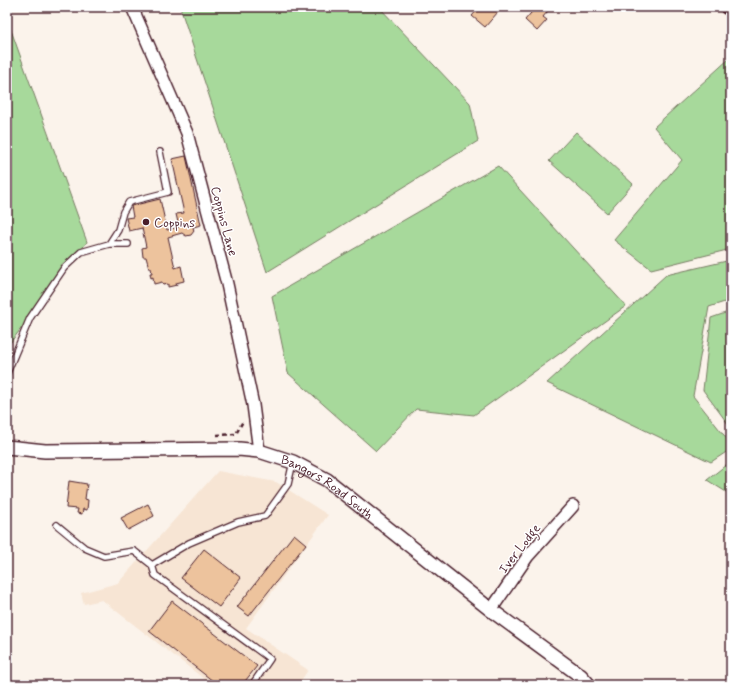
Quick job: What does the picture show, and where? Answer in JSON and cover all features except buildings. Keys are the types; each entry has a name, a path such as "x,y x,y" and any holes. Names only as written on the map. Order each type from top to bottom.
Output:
{"street":[{"name":"Coppins Lane","path":"132,7 187,133 227,284 253,405 259,451"},
{"name":"Bangors Road South","path":"7,447 45,451 259,451 293,462 327,480 490,610 581,676 590,685"},
{"name":"Iver Lodge","path":"490,610 528,556 573,506"}],"lane":[{"path":"110,244 118,230 129,202 168,192 160,152"},
{"path":"7,373 30,318 64,268 81,252 110,244 128,244"},
{"path":"152,565 189,543 238,522 265,516 288,484 293,462"},
{"path":"57,525 85,548 104,556 134,551 152,565 155,575 270,659 252,685"}],"path":[{"path":"716,7 731,19"}],"shaded area":[{"path":"218,471 276,482 328,515 246,628 308,670 298,685 212,685 102,600 84,604 81,593 118,583"}],"green space":[{"path":"180,7 379,7 470,103 478,141 267,272"},
{"path":"7,19 87,242 7,347"},
{"path":"730,58 731,249 651,269 614,240 682,160 654,127"},
{"path":"576,132 633,184 607,213 549,161"},
{"path":"498,166 626,306 474,415 416,409 376,451 288,373 272,296"},
{"path":"731,260 731,300 709,307 693,396 731,444 731,449 711,462 547,383 666,275"},
{"path":"731,311 731,428 703,390 711,318"},
{"path":"731,461 731,495 707,480"}],"place":[{"name":"Coppins","path":"146,222"}]}
